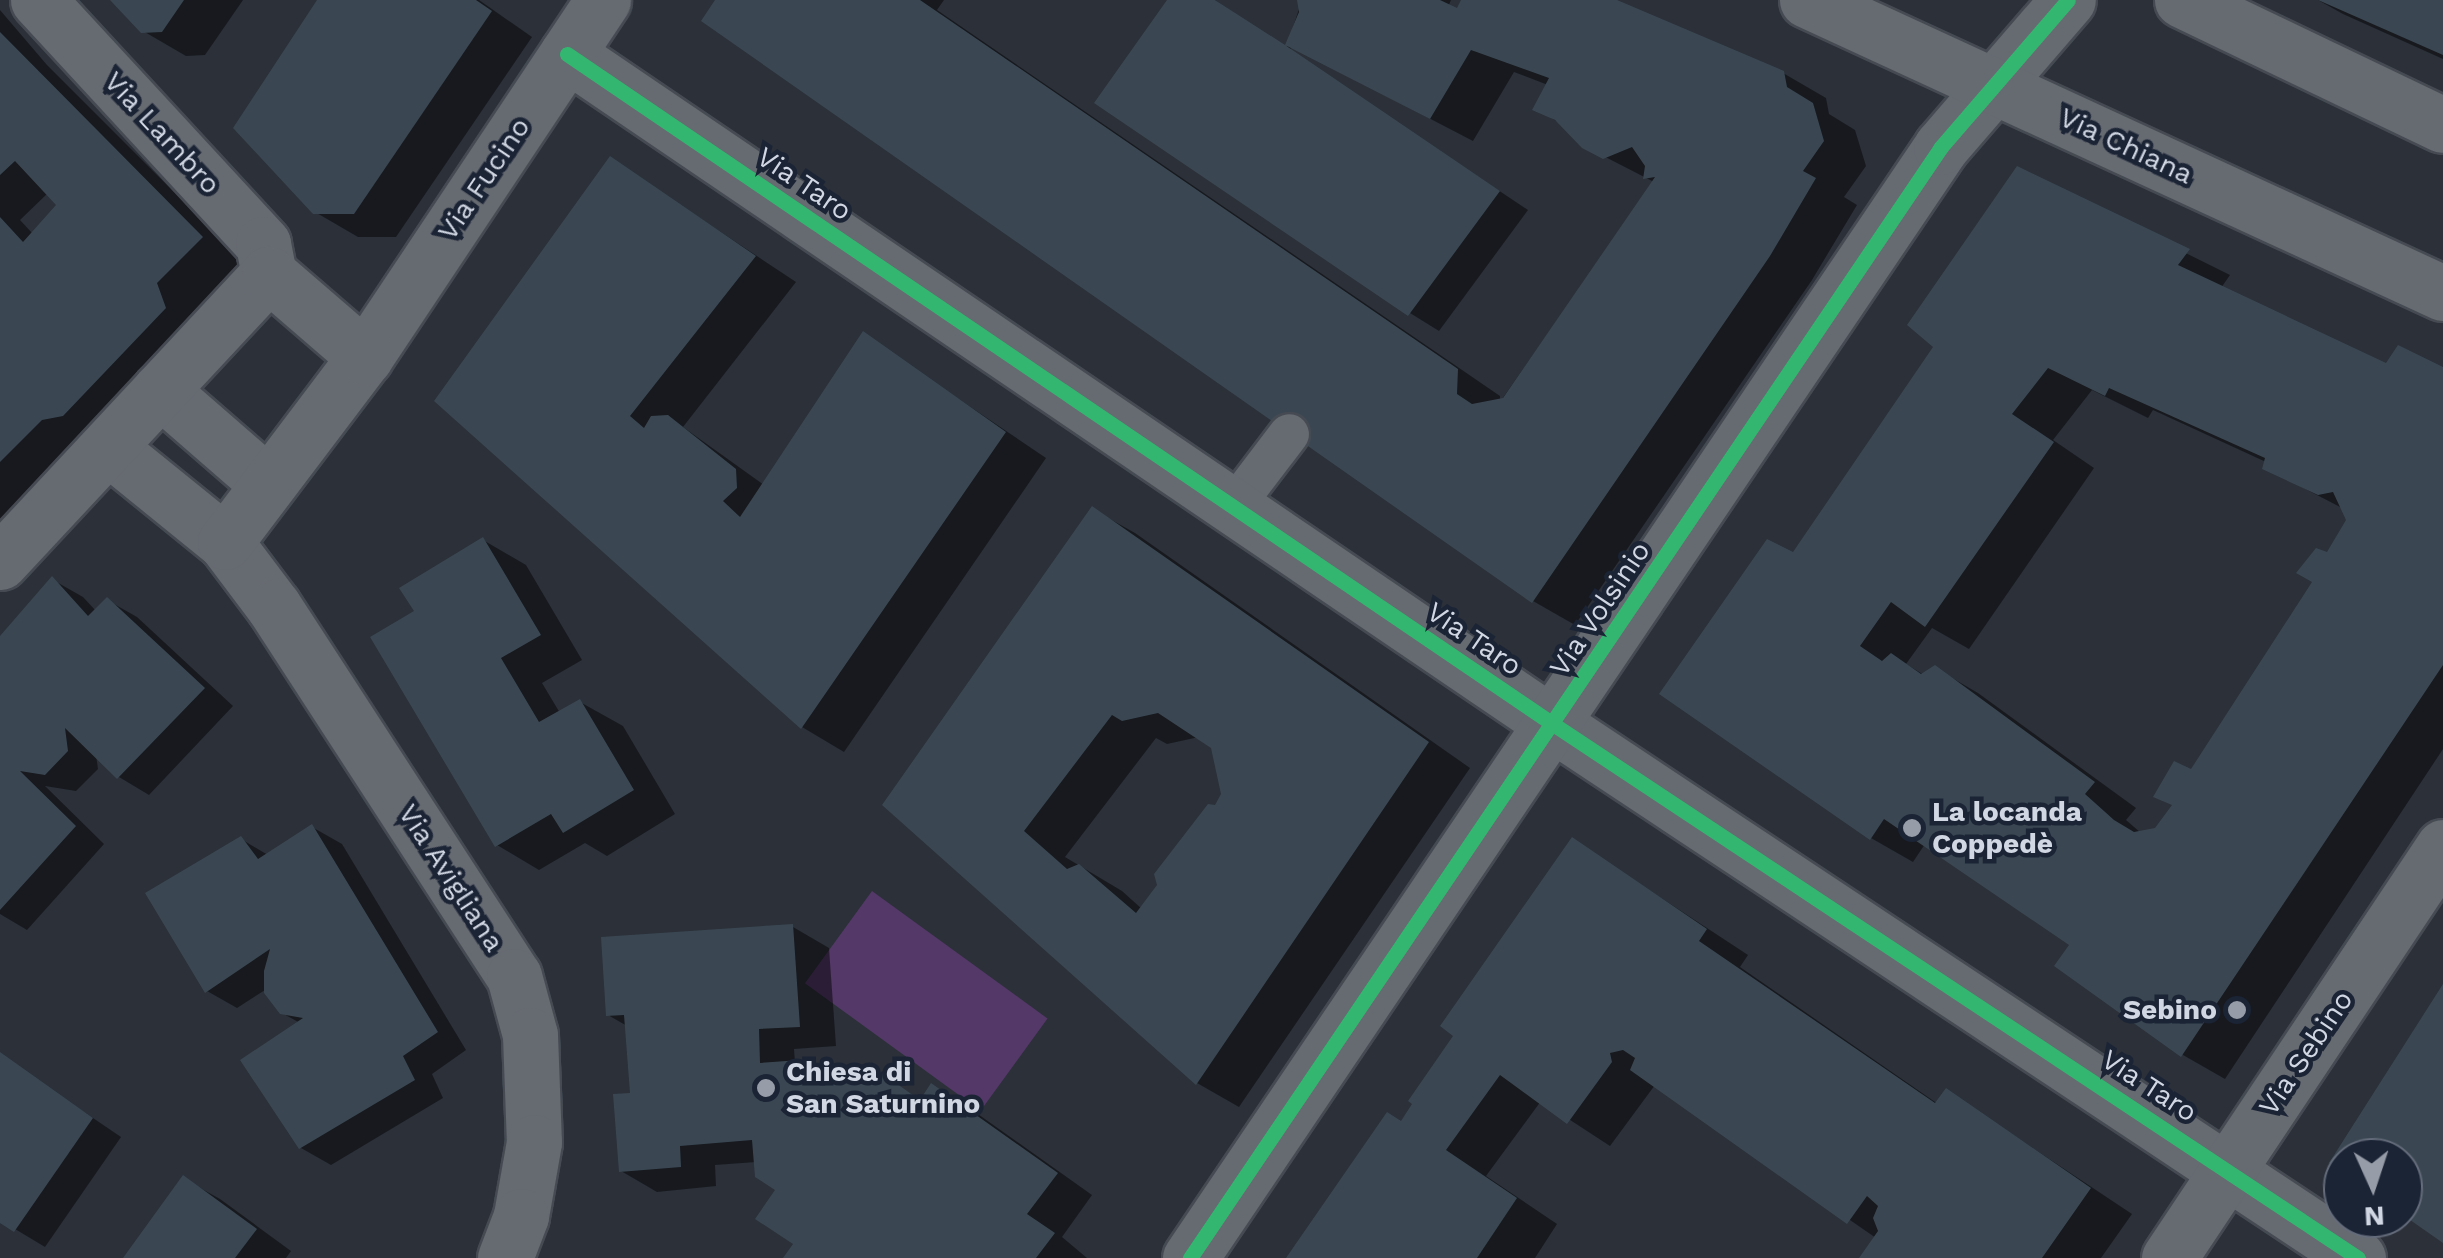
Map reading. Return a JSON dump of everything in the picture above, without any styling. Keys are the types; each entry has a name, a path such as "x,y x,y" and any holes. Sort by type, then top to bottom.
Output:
{"street":[{"name":"Via Lambro","path":"38,0 263,244 269,274"},
{"name":"Via Fucino","path":"224,542 364,357 603,0"},
{"name":"Via Chiana","path":"1808,0 2443,293"},
{"name":"Via Volsinio","path":"1190,1258 1941,147 2068,0"},
{"path":"2182,0 2443,125"},
{"name":"Via Taro","path":"566,54 1553,724 2228,1168 2358,1258"},
{"path":"0,562 269,274 364,357"},
{"path":"160,390 267,483"},
{"name":"Via Avigliana","path":"110,448 224,542 274,607 514,976 530,1035 534,1142 521,1216 505,1258"},
{"name":"Via Sebino","path":"2169,1258 2443,847"}],"lane":[{"path":"1235,505 1289,434"}],"shaded area":[{"path":"872,891 1048,1019 981,1111 805,983"}],"building":[{"path":"110,0 184,0 162,32 141,33"},
{"path":"317,0 476,0 492,11 354,214 313,214 233,128"},
{"path":"715,0 920,0 1458,369 1457,394 1472,404 1503,398 1655,177 1643,179 1645,166 1632,147 1603,159 1582,148 1555,120 1532,110 1549,78 1471,50 1430,119 1285,45 1299,12 1297,0 1440,0 1457,8 1461,0 1617,0 1784,71 1787,87 1813,103 1824,141 1803,171 1816,178 1770,256 1532,603 701,21"},
{"path":"1167,0 1215,0 1500,191 1408,316 1094,103"},
{"path":"2318,0 2443,0 2443,55"},
{"path":"0,32 203,237 157,283 166,308 63,416 42,420 0,462 0,217 23,242 56,205 15,161 0,175"},
{"path":"610,156 756,256 630,416 644,428 651,416 668,415 736,469 737,488 723,501 740,517 863,331 1006,432 801,729 434,401"},
{"path":"2017,166 2190,249 2178,265 2386,363 2398,345 2443,367 2443,665 2181,1057 2054,966 2069,945 1884,819 1870,840 1659,694 1767,539 1793,552 1933,347 1907,325","holes":["2048,368 2105,396 2109,388 2265,458 2262,469 2318,495 2333,492 2346,520 2327,552 2316,548 2296,573 2312,582 2191,769 2174,761 2153,797 2172,805 2155,828 2134,832 2085,794 2095,782 1935,665 1921,674 1891,653 1882,661 1860,646 1891,602 1925,627 2054,442 2012,414"]},
{"path":"1092,506 1429,742 1196,1085 882,805","holes":["1158,713 1211,748 1221,794 1215,805 1208,804 1154,874 1157,885 1136,913 1079,864 1067,869 1024,831 1112,715 1122,721"]},
{"path":"483,537 541,635 501,658 539,722 580,699 634,790 563,833 551,814 495,847 370,637 414,611 399,588"},
{"path":"52,576 88,616 107,597 205,688 117,779 65,728 68,751 45,775 20,771 76,826 0,910 0,636"},
{"path":"312,824 438,1032 403,1056 415,1080 299,1149 240,1060 303,1018 280,1014 264,993 270,949 205,993 145,893 241,836 258,859"},
{"path":"1572,837 1707,929 1699,941 1935,1103 1946,1088 2091,1188 2042,1258 1859,1258 1878,1231 1873,1218 1878,1206 1867,1196 1847,1224 1630,1070 1635,1058 1623,1050 1610,1053 1612,1062 1567,1124 1500,1075 1446,1150 1517,1198 1477,1258 1286,1258 1387,1112 1401,1121 1412,1104 1408,1101 1453,1036 1440,1026"},
{"name":"Chiesa di San Saturnino","path":"793,924 800,1027 759,1029 760,1063 800,1060 806,1076 880,1072 920,1100 931,1083 1058,1173 1027,1214 1055,1233 1036,1258 783,1258 793,1244 755,1219 775,1190 755,1177 752,1140 680,1146 681,1167 619,1172 613,1094 630,1093 624,1015 606,1016 601,937"},
{"path":"2443,984 2443,1243 2423,1229 2423,1138 2345,1138"},
{"path":"0,1052 93,1118 14,1232 0,1223"},
{"path":"183,1175 257,1229 235,1258 123,1258"}],"cycle path":[{"path":"1190,1258 1941,147 2068,0"},
{"path":"567,54 1553,724 2358,1258"}],"place":[{"name":"La locanda Coppedè","path":"1912,828"},
{"name":"Sebino","path":"2237,1010"},
{"name":"Chiesa di San Saturnino","path":"766,1088"}]}
